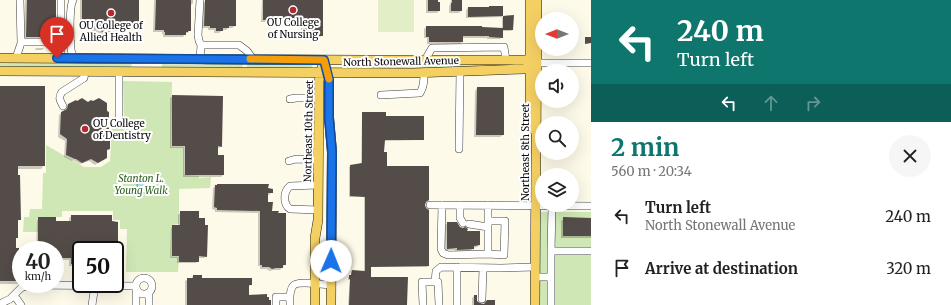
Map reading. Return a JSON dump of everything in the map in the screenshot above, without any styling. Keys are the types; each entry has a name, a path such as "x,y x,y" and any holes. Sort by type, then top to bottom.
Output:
{"main road":[{"name":"Northeast 8th Street","path":"530,0 533,206 530,305"},
{"name":"Northeast 8th Street","path":"532,63 537,0"},
{"name":"North Stonewall Avenue","path":"0,58 524,60 532,63"},
{"name":"Northeast 10th Street","path":"315,305 315,238 318,220 319,81 324,73 324,60"},
{"name":"North Stonewall Avenue","path":"0,71 424,73 524,69 532,63"},
{"name":"Northeast 10th Street","path":"324,73 329,80 329,118 332,152 331,305"},
{"name":"Northeast 8th Street","path":"532,268 535,277 535,305"}],"street":[{"path":"16,58 21,43 20,0"},
{"path":"58,58 61,53 61,0"},
{"path":"61,28 64,0"},
{"path":"73,0 71,7 71,48 74,58"},
{"path":"200,0 198,36 201,45 200,59"},
{"path":"21,43 71,42"},
{"path":"201,45 239,45 247,51 253,59"},
{"name":"North Stonewall Avenue","path":"532,63 591,63"},
{"path":"459,149 460,71"},
{"path":"63,106 60,100 60,94 84,78 85,72"},
{"path":"119,72 119,120"},
{"path":"381,95 420,93 423,89 424,73"},
{"path":"290,99 319,98"},
{"path":"289,161 296,159 318,160"},
{"path":"318,185 290,186 286,190 284,196 285,203 290,209 318,210"},
{"path":"430,205 533,206"},
{"path":"442,205 443,253 448,255 504,255 505,221 488,224 466,224 460,218 460,205"},
{"path":"488,205 488,254"},
{"path":"579,206 591,206"},
{"path":"551,305 552,212"},
{"path":"551,250 591,251"},
{"path":"435,282 436,271 440,267 532,268"},
{"path":"457,267 457,305"},
{"path":"482,268 482,299"},
{"path":"535,277 551,277"},
{"path":"136,287 142,294 148,293 152,286 148,279 140,278 137,281 136,287 136,305"},
{"path":"423,305 422,282 438,282 439,305"},
{"path":"290,305 292,288 296,283 331,285"},
{"path":"0,304 10,299 21,288 29,285 72,285"},
{"path":"124,286 136,287"},
{"path":"92,305 94,293"},
{"path":"148,293 149,305"},
{"path":"14,295 22,305"},
{"path":"276,305 276,297 290,297"}],"green space":[{"path":"378,0 414,0 414,32 378,32"},
{"path":"24,61 131,62 132,64 130,68 0,68 0,63"},
{"path":"221,61 242,62 243,69 162,68 162,64 202,65"},
{"path":"247,61 313,65 311,68 247,69"},
{"path":"406,62 478,63 478,66 475,68 372,69 371,67 372,65 389,65"},
{"name":"Stanton L. Young Walk","path":"123,81 172,82 171,147 184,147 184,175 199,176 199,178 211,177 210,188 179,189 179,224 172,225 171,257 179,257 178,272 126,272 127,229 120,229 120,220 113,220 113,211 62,211 62,217 38,217 38,232 23,232 24,217 29,217 30,209 42,209 43,173 46,173 46,145 84,167 101,167 110,161 112,126 124,126"},
{"path":"541,212 591,212 591,305 539,305 539,218"}],"water":[{"path":"142,177 148,177 153,182 151,191 148,193 142,193 137,188 137,182"}],"building":[{"path":"27,0 56,0 56,37 26,37"},
{"name":"OU College of Allied Health","path":"82,0 139,0 139,28 128,28 117,34 116,32 103,32 94,28 82,28"},
{"path":"156,0 191,0 191,31 186,32 186,35 165,35 164,30 155,30"},
{"path":"205,0 236,0 236,26 223,28 223,31 216,31 216,28 204,26"},
{"name":"OU College of Nursing","path":"263,0 323,0 323,36 303,36 303,20 263,20"},
{"path":"428,0 438,0 438,2 440,2 440,11 428,11"},
{"path":"452,0 462,0 462,11 451,11"},
{"path":"503,6 503,16 468,17 468,7"},
{"path":"514,15 513,30 503,30 503,16"},
{"path":"426,26 482,26 503,28 503,38 489,36 463,36 463,42 429,42 429,37 426,37"},
{"path":"585,37 591,37 591,43 585,44"},
{"path":"0,86 45,86 45,166 18,166 18,175 20,175 21,220 18,220 18,238 16,238 16,241 12,241 12,281 0,281"},
{"path":"477,87 504,87 504,135 476,135"},
{"path":"172,95 223,96 222,147 218,146 218,155 224,155 224,175 185,175 185,146 172,146"},
{"name":"OU College of Dentistry","path":"82,98 88,102 99,98 107,103 109,120 103,124 109,128 109,133 103,137 110,141 110,149 107,150 107,158 98,163 91,159 82,163 66,155 67,139 60,134 61,112 67,109 68,104"},
{"path":"362,112 386,112 386,116 424,116 424,140 385,140 384,152 387,152 387,166 429,166 429,200 425,205 429,210 429,266 371,267 371,277 408,277 407,305 349,305 349,275 351,275 352,270 365,271 365,197 350,196 350,165 362,163"},
{"path":"269,184 268,188 273,189 273,193 268,193 268,202 273,202 272,211 286,213 286,265 283,265 283,268 272,269 269,267 262,267 262,265 260,265 260,211 217,210 217,208 214,207 215,185"},
{"path":"180,211 199,211 199,218 205,218 205,225 208,225 207,257 199,256 199,262 179,262 179,256 172,256 172,225 180,225"},
{"path":"71,215 112,215 112,221 118,222 118,241 72,241 71,264 71,258 64,258 64,241 38,241 38,217 56,217 56,221 71,221"},
{"path":"563,217 591,218 591,236 563,236"},
{"path":"447,222 457,222 460,227 465,227 468,229 467,231 480,231 480,245 474,246 474,249 447,249"},
{"path":"193,275 202,275 202,278 252,278 252,285 249,285 249,295 267,294 269,300 271,300 271,305 187,305 187,278 193,278"},
{"path":"474,295 477,295 477,301 480,303 484,304 487,300 495,300 495,305 474,305"}],"slow traffic":[{"path":"250,59 324,60 329,79"}],"place":[{"name":"OU College of Nursing","path":"293,10"},
{"name":"OU College of Allied Health","path":"111,13"},
{"name":"OU College of Dentistry","path":"85,129"}],"route":[{"path":"57,58 324,60 329,80 329,118 332,152 331,261"}]}
